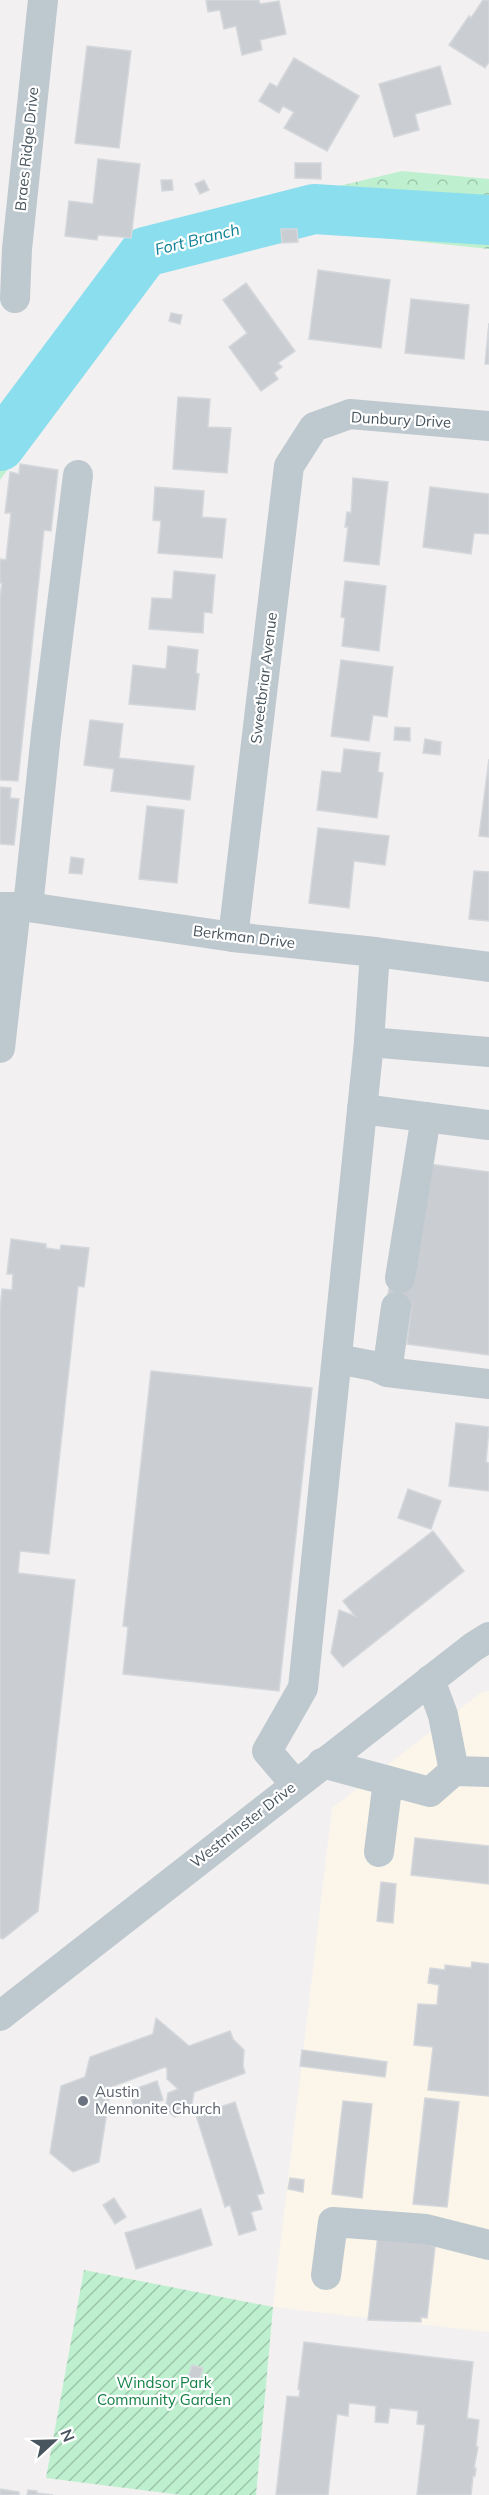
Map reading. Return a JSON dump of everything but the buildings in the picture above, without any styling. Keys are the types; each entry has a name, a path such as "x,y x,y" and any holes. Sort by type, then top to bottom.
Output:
{"street":[{"name":"Braes Ridge Drive","path":"15,298 17,249 43,0"},
{"name":"Dunbury Drive","path":"314,427 350,414 489,426"},
{"name":"Sweetbriar Avenue","path":"233,937 289,465 314,427"},
{"path":"0,1048 15,907 46,734 78,476"},
{"name":"Berkman Drive","path":"15,907 233,937 375,951 489,967"},
{"path":"295,1784 267,1751 303,1688 369,1042 375,951"},
{"path":"369,1042 489,1052"},
{"path":"362,1109 489,1125"},
{"path":"400,1278 426,1117"},
{"path":"387,1372 396,1308"},
{"path":"337,1359 374,1366 387,1372 489,1384"},
{"name":"Westminster Drive","path":"0,2016 322,1763 485,1641"},
{"path":"430,1680 443,1715 454,1771"},
{"path":"322,1763 430,1792 454,1771 489,1772"},
{"path":"379,1852 388,1781"},
{"path":"327,2275 333,2222 426,2229 489,2245"}],"shaded area":[{"path":"489,1691 489,2332 273,2307 332,1808 482,1692"}],"green space":[{"path":"402,171 489,179 489,249 317,231 149,275 0,480 0,409 108,276 150,231"},
{"name":"Windsor Park Community Garden","path":"84,2270 273,2307 256,2495 182,2495 46,2478"}],"waterway":[{"name":"Fort Branch","path":"0,446 145,252 314,209 489,220"}],"place":[{"name":"Austin Mennonite Church","path":"83,2101"}]}
